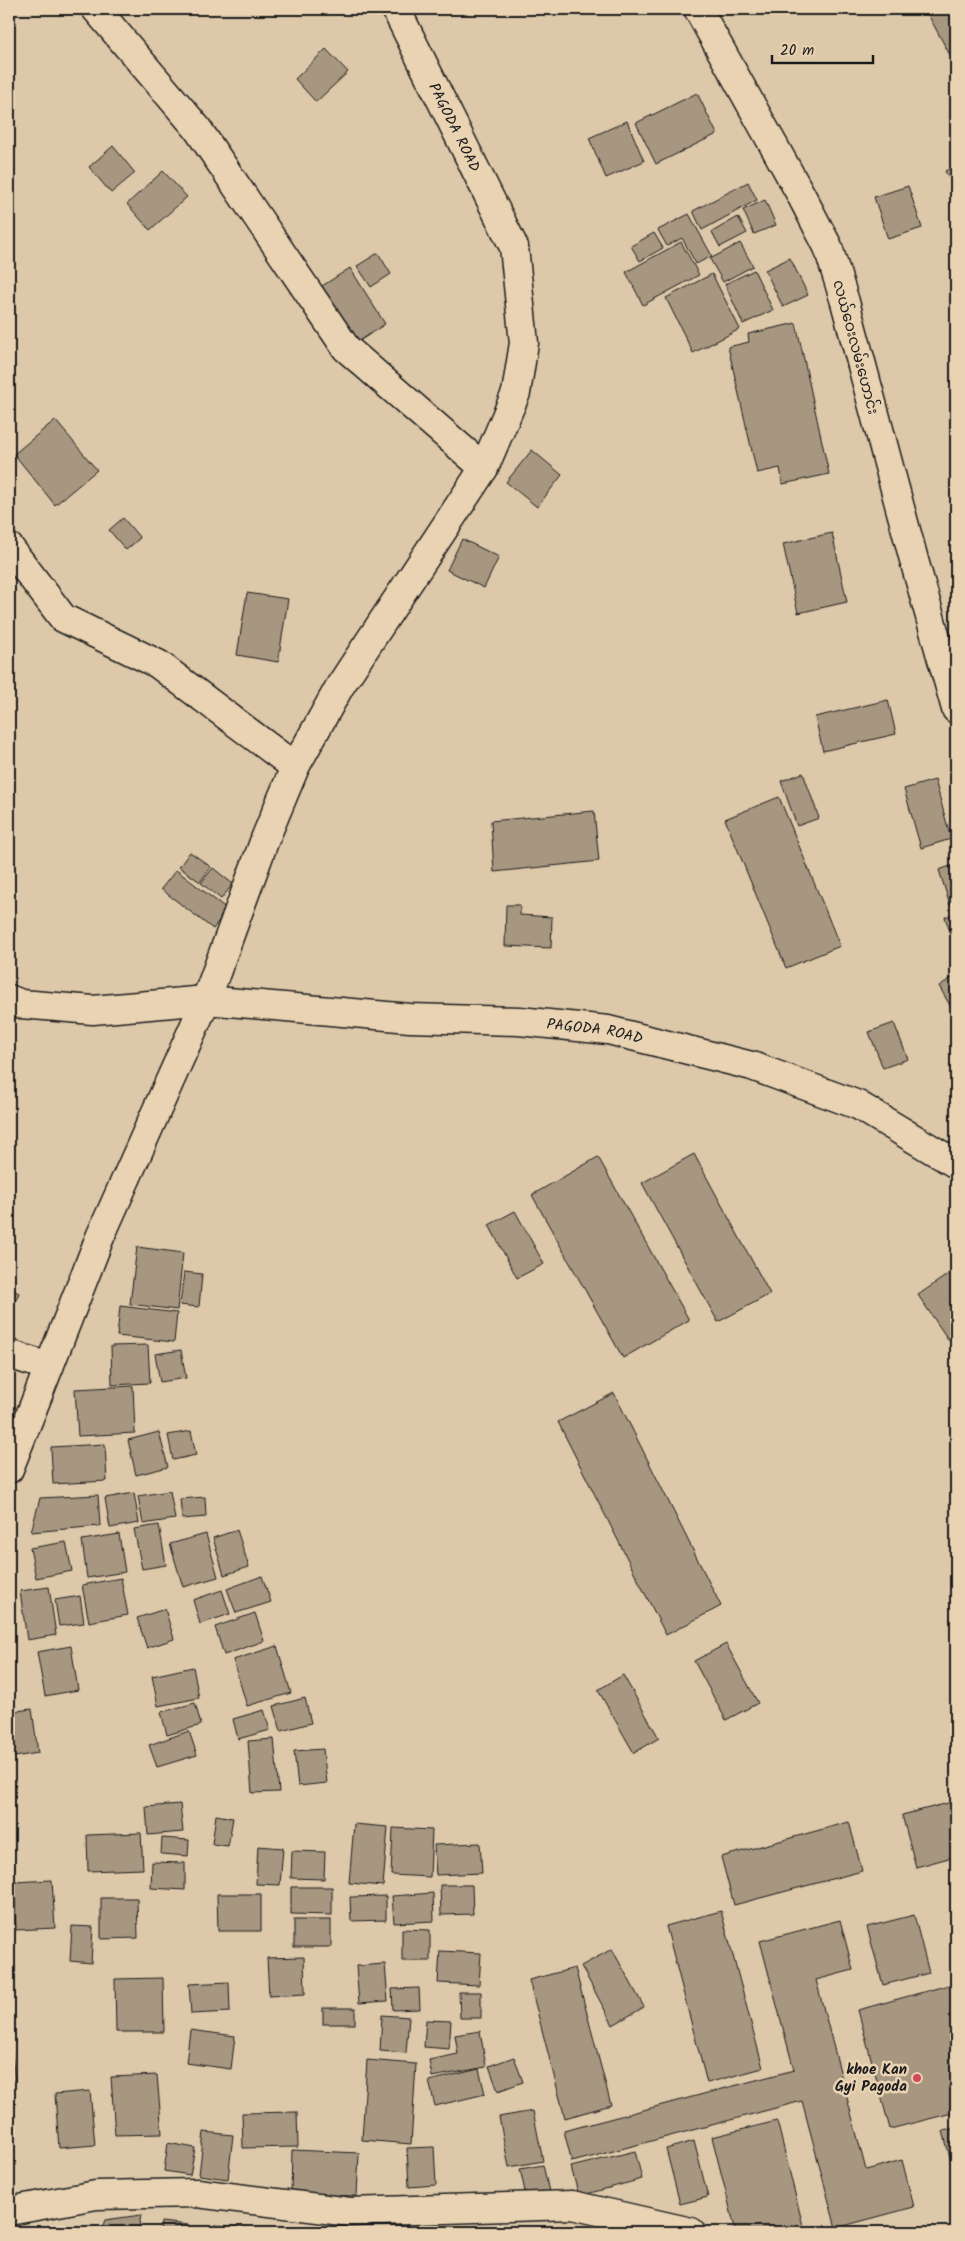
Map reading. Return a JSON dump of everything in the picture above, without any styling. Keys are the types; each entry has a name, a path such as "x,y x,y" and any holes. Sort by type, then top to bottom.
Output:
{"street":[{"path":"9,1469 100,1237 206,1000 265,838 295,766 340,686 484,468 346,348 197,128 96,9"},
{"name":"PAGODA ROAD","path":"396,9 514,247 524,343 516,393 484,468"},
{"name":"လယ်ဝေးလမ်းဟောင်း","path":"698,9 800,193 828,248 845,302 956,709"},
{"path":"9,547 63,618 158,664 295,766"},
{"name":"PAGODA ROAD","path":"9,999 22,1004 93,1010 206,1000 410,1018 518,1021 608,1030 752,1066 858,1106 956,1164"},
{"path":"9,1354 49,1367"},
{"path":"9,2211 96,2195 197,2193 347,2222 572,2205 691,2232"}],"building":[{"path":"925,9 956,9 956,51 950,55"},
{"path":"326,49 348,72 316,102 295,79"},
{"path":"697,93 717,134 656,164 636,123"},
{"path":"627,121 644,161 606,178 589,138"},
{"path":"113,146 135,173 111,193 89,167"},
{"path":"956,165 956,191 945,171"},
{"path":"163,171 187,197 150,230 127,204"},
{"path":"748,182 757,200 702,230 693,211"},
{"path":"908,186 922,228 888,239 874,197"},
{"path":"765,200 776,225 754,234 743,210"},
{"path":"689,214 712,256 696,264 682,238 667,246 658,230"},
{"path":"738,217 747,233 720,247 712,232"},
{"path":"654,233 663,248 640,261 631,246"},
{"path":"681,242 699,275 643,305 626,272"},
{"path":"740,243 753,266 723,282 710,259"},
{"path":"378,253 391,274 371,287 357,266"},
{"path":"790,258 808,295 783,307 765,270"},
{"path":"350,268 385,324 355,344 319,288"},
{"path":"754,270 773,310 743,324 725,284"},
{"path":"712,274 740,329 693,353 666,298"},
{"path":"796,323 829,474 783,484 780,468 757,473 728,347 749,342 748,334"},
{"path":"55,420 97,470 55,505 14,454"},
{"path":"532,450 562,475 537,507 506,482"},
{"path":"123,518 140,538 126,550 109,530"},
{"path":"832,533 847,602 798,613 783,544"},
{"path":"462,539 499,557 484,588 447,570"},
{"path":"247,593 288,599 278,662 237,655"},
{"path":"888,700 896,734 823,751 815,717"},
{"path":"803,773 819,818 797,826 781,781"},
{"path":"935,780 951,839 921,848 904,789"},
{"path":"779,797 840,946 786,968 725,819"},
{"path":"594,811 599,861 494,872 491,821"},
{"path":"190,852 211,867 200,882 179,867"},
{"path":"956,864 956,903 950,905 939,870"},
{"path":"213,868 233,884 221,899 201,883"},
{"path":"176,870 227,909 213,929 161,889"},
{"path":"506,905 520,905 520,915 552,917 551,948 505,946"},
{"path":"956,913 956,933 951,935 945,917"},
{"path":"956,975 956,1016 939,986"},
{"path":"894,1023 908,1059 883,1068 869,1032"},
{"path":"694,1154 770,1294 718,1322 642,1183"},
{"path":"598,1157 689,1320 623,1358 532,1195"},
{"path":"515,1211 544,1264 517,1278 489,1225"},
{"path":"137,1247 183,1253 177,1310 130,1304"},
{"path":"956,1269 956,1351 918,1295"},
{"path":"184,1272 202,1274 199,1307 180,1305"},
{"path":"9,1288 19,1293 9,1316"},
{"path":"120,1306 177,1313 174,1342 117,1336"},
{"path":"148,1345 150,1383 112,1385 111,1346"},
{"path":"181,1350 186,1378 160,1382 155,1354"},
{"path":"133,1386 135,1433 78,1436 75,1389"},
{"path":"614,1393 721,1606 666,1635 558,1422"},
{"path":"191,1431 196,1455 173,1460 168,1435"},
{"path":"159,1432 168,1467 136,1475 128,1440"},
{"path":"105,1444 107,1481 53,1484 51,1447"},
{"path":"170,1491 175,1519 143,1524 138,1496"},
{"path":"134,1493 139,1523 110,1528 105,1498"},
{"path":"98,1495 100,1526 31,1532 40,1498"},
{"path":"205,1497 206,1517 182,1519 180,1499"},
{"path":"159,1525 166,1565 142,1569 134,1529"},
{"path":"237,1530 249,1567 224,1575 213,1538"},
{"path":"119,1534 125,1572 87,1578 82,1540"},
{"path":"206,1534 218,1577 183,1587 170,1544"},
{"path":"66,1542 72,1571 36,1578 30,1548"},
{"path":"262,1576 271,1602 236,1613 227,1589"},
{"path":"121,1578 128,1615 89,1622 82,1585"},
{"path":"49,1587 56,1635 27,1640 20,1591"},
{"path":"222,1590 230,1614 200,1624 193,1600"},
{"path":"80,1596 84,1623 59,1626 55,1600"},
{"path":"165,1609 174,1639 147,1648 137,1618"},
{"path":"255,1613 264,1641 224,1655 215,1627"},
{"path":"726,1644 758,1703 726,1720 694,1661"},
{"path":"71,1646 78,1690 45,1696 37,1652"},
{"path":"277,1646 291,1693 247,1706 233,1660"},
{"path":"193,1667 199,1698 158,1706 152,1676"},
{"path":"623,1675 659,1738 634,1753 598,1690"},
{"path":"305,1698 311,1723 281,1731 274,1706"},
{"path":"195,1703 201,1725 167,1735 161,1712"},
{"path":"32,1709 38,1753 9,1758 9,1712"},
{"path":"264,1710 270,1730 238,1739 233,1719"},
{"path":"189,1731 197,1755 157,1767 149,1745"},
{"path":"274,1739 279,1792 252,1793 248,1741"},
{"path":"323,1749 327,1783 298,1786 294,1751"},
{"path":"956,1801 956,1856 916,1867 902,1815"},
{"path":"180,1804 183,1832 148,1835 146,1807"},
{"path":"216,1815 233,1818 228,1846 212,1844"},
{"path":"849,1822 862,1871 734,1905 721,1857"},
{"path":"354,1824 388,1827 383,1886 349,1883"},
{"path":"393,1828 432,1830 430,1877 391,1875"},
{"path":"141,1833 143,1869 88,1871 87,1835"},
{"path":"162,1838 189,1840 188,1856 161,1854"},
{"path":"480,1843 482,1873 436,1875 434,1845"},
{"path":"258,1846 283,1848 280,1885 256,1884"},
{"path":"292,1851 325,1852 324,1879 291,1878"},
{"path":"152,1862 185,1863 185,1890 151,1888"},
{"path":"52,1880 55,1928 16,1930 14,1882"},
{"path":"440,1885 472,1885 473,1914 441,1915"},
{"path":"291,1887 332,1887 332,1915 291,1914"},
{"path":"433,1893 434,1921 394,1923 392,1896"},
{"path":"217,1894 261,1894 261,1931 218,1931"},
{"path":"386,1896 386,1920 351,1921 350,1897"},
{"path":"101,1898 137,1898 138,1938 101,1939"},
{"path":"721,1911 763,2068 707,2083 666,1926"},
{"path":"914,1915 929,1973 883,1985 867,1927"},
{"path":"294,1920 331,1920 331,1947 294,1947"},
{"path":"840,1920 853,1970 816,1980 866,2170 902,2160 914,2207 836,2228 802,2101 572,2162 564,2131 794,2070 760,1941"},
{"path":"72,1926 93,1927 91,1963 70,1961"},
{"path":"402,1929 430,1930 430,1961 402,1961"},
{"path":"612,1949 644,2007 613,2025 581,1966"},
{"path":"440,1951 481,1953 479,1985 438,1983"},
{"path":"304,1957 305,1994 269,1996 267,1958"},
{"path":"385,1964 388,2001 359,2003 356,1966"},
{"path":"575,1968 611,2105 565,2118 529,1980"},
{"path":"163,1978 164,2032 116,2032 115,1979"},
{"path":"229,1982 230,2012 191,2014 189,1984"},
{"path":"956,1983 956,2112 890,2129 858,2010"},
{"path":"419,1988 420,2009 393,2010 392,1989"},
{"path":"459,1992 481,1992 481,2018 460,2018"},
{"path":"323,2008 355,2008 355,2024 323,2024"},
{"path":"382,2015 409,2017 406,2053 380,2051"},
{"path":"426,2020 451,2021 449,2049 424,2047"},
{"path":"9,2029 15,2080 9,2080"},
{"path":"190,2030 235,2036 231,2069 186,2063"},
{"path":"480,2031 486,2067 432,2077 429,2060 458,2054 455,2035"},
{"path":"514,2057 523,2082 498,2091 489,2066"},
{"path":"367,2060 416,2064 411,2144 362,2140"},
{"path":"479,2069 485,2094 435,2106 429,2081"},
{"path":"157,2075 162,2134 115,2135 111,2077"},
{"path":"90,2091 95,2145 59,2148 55,2094"},
{"path":"533,2111 543,2161 509,2167 499,2117"},
{"path":"297,2112 298,2147 243,2148 242,2113"},
{"path":"777,2121 804,2230 796,2232 736,2232 712,2137"},
{"path":"956,2128 956,2180 943,2131"},
{"path":"204,2132 233,2135 228,2179 199,2175"},
{"path":"694,2141 708,2197 680,2204 666,2149"},
{"path":"168,2143 195,2148 190,2175 164,2171"},
{"path":"434,2147 436,2185 409,2187 407,2148"},
{"path":"292,2150 359,2153 357,2196 291,2194"},
{"path":"635,2151 642,2179 579,2196 571,2167"},
{"path":"543,2165 549,2192 526,2196 520,2169"},
{"path":"141,2215 138,2232 101,2230 105,2220"},
{"path":"161,2222 189,2225 188,2232 160,2232"},
{"path":"215,2225 249,2228 249,2232 215,2232"},
{"path":"536,2227 578,2227 578,2232 536,2232"}],"place":[{"name":"khoe Kan Gyi Pagoda","path":"917,2078"}]}
